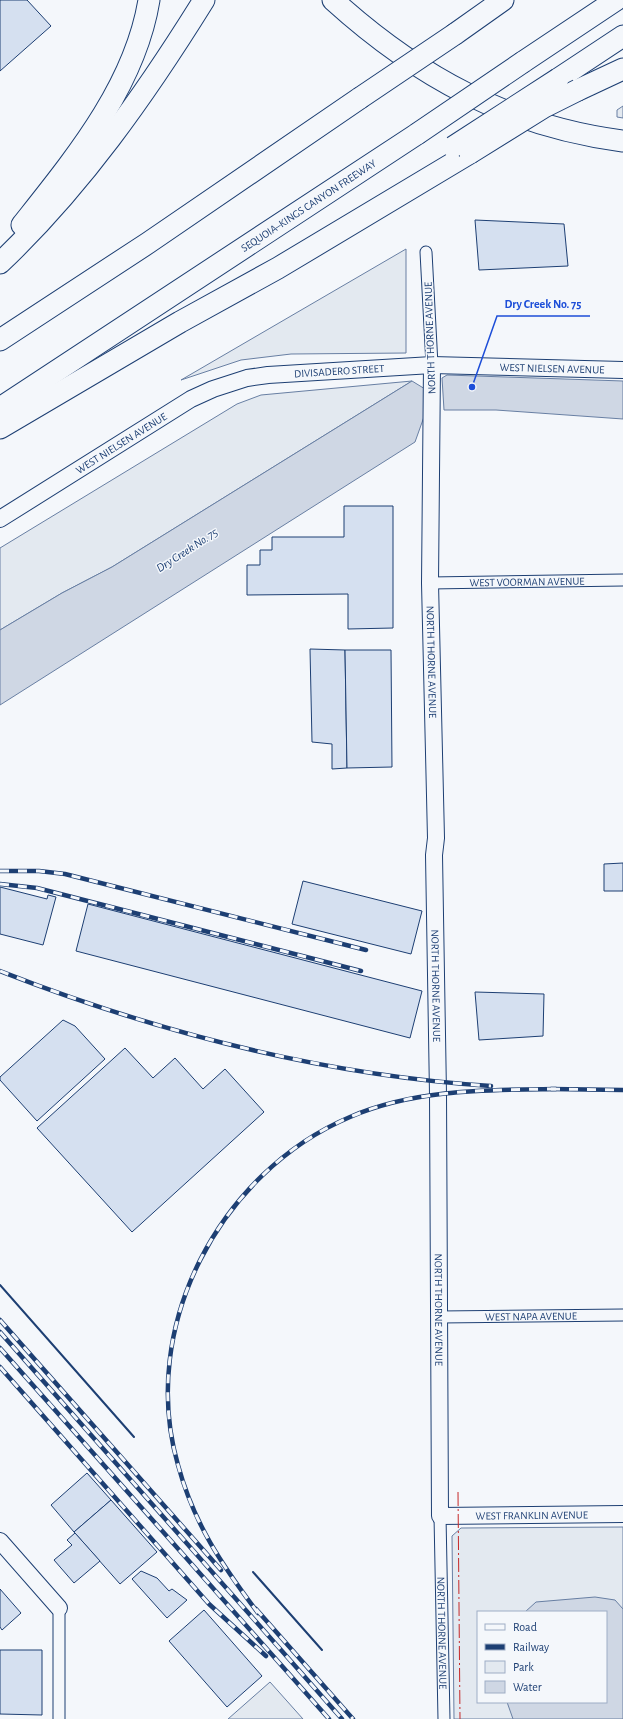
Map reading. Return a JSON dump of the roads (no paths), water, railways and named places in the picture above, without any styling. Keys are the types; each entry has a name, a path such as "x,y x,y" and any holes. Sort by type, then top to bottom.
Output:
{"highway":[{"path":"0,251 64,172 114,96 138,43 146,19 149,0"},
{"path":"0,263 53,210 110,141 152,82 204,0"},
{"path":"333,0 384,43 406,59 467,95 495,108 547,125 623,141"},
{"path":"0,340 161,235 503,0"},
{"name":"SEQUOIA–KINGS CANYON FREEWAY","path":"0,408 417,134 616,0"},
{"path":"462,150 558,79 623,36"},
{"path":"0,428 180,322 462,150 544,107 623,69"}],"street":[{"name":"NORTH THORNE AVENUE","path":"426,252 432,371 430,584 435,801 434,855 440,1317 440,1516 444,1719"},
{"name":"WEST NIELSEN AVENUE","path":"432,371 623,370"},
{"name":"DIVISADERO STREET","path":"247,378 432,371"},
{"name":"WEST NIELSEN AVENUE","path":"0,519 191,399 213,389 247,378"},
{"name":"WEST VOORMAN AVENUE","path":"430,584 623,580"},
{"name":"WEST NAPA AVENUE","path":"440,1317 623,1315"},
{"name":"WEST FRANKLIN AVENUE","path":"440,1516 623,1514"},
{"path":"0,1541 59,1608 59,1719"}],"water":[{"path":"447,375 623,381 623,419 496,410 444,410 442,378"},
{"path":"412,381 425,389 425,414 415,442 0,705 0,630 62,593 112,567"},
{"path":"595,1597 615,1600 623,1609 623,1719 513,1719 507,1703 607,1703 607,1611 526,1611 536,1602"}],"railway":[{"path":"0,871 39,871 65,874 366,950"},
{"path":"0,884 37,888 361,971"},
{"path":"0,971 119,1013 241,1047 303,1061 365,1072 491,1086"},
{"path":"551,1089 623,1090"},
{"path":"258,1613 221,1561 210,1543 192,1506 178,1465 169,1413 170,1360 181,1309 200,1260 228,1215 263,1175 304,1142 350,1117 400,1101 426,1096 478,1091 556,1089"},
{"path":"0,1320 221,1570"},
{"path":"0,1332 342,1719"},
{"path":"0,1348 329,1719"},
{"path":"0,1367 209,1604 266,1656"},
{"path":"256,1609 353,1719"}],"place":[{"name":"Dry Creek No. 75","path":"472,387"}]}
